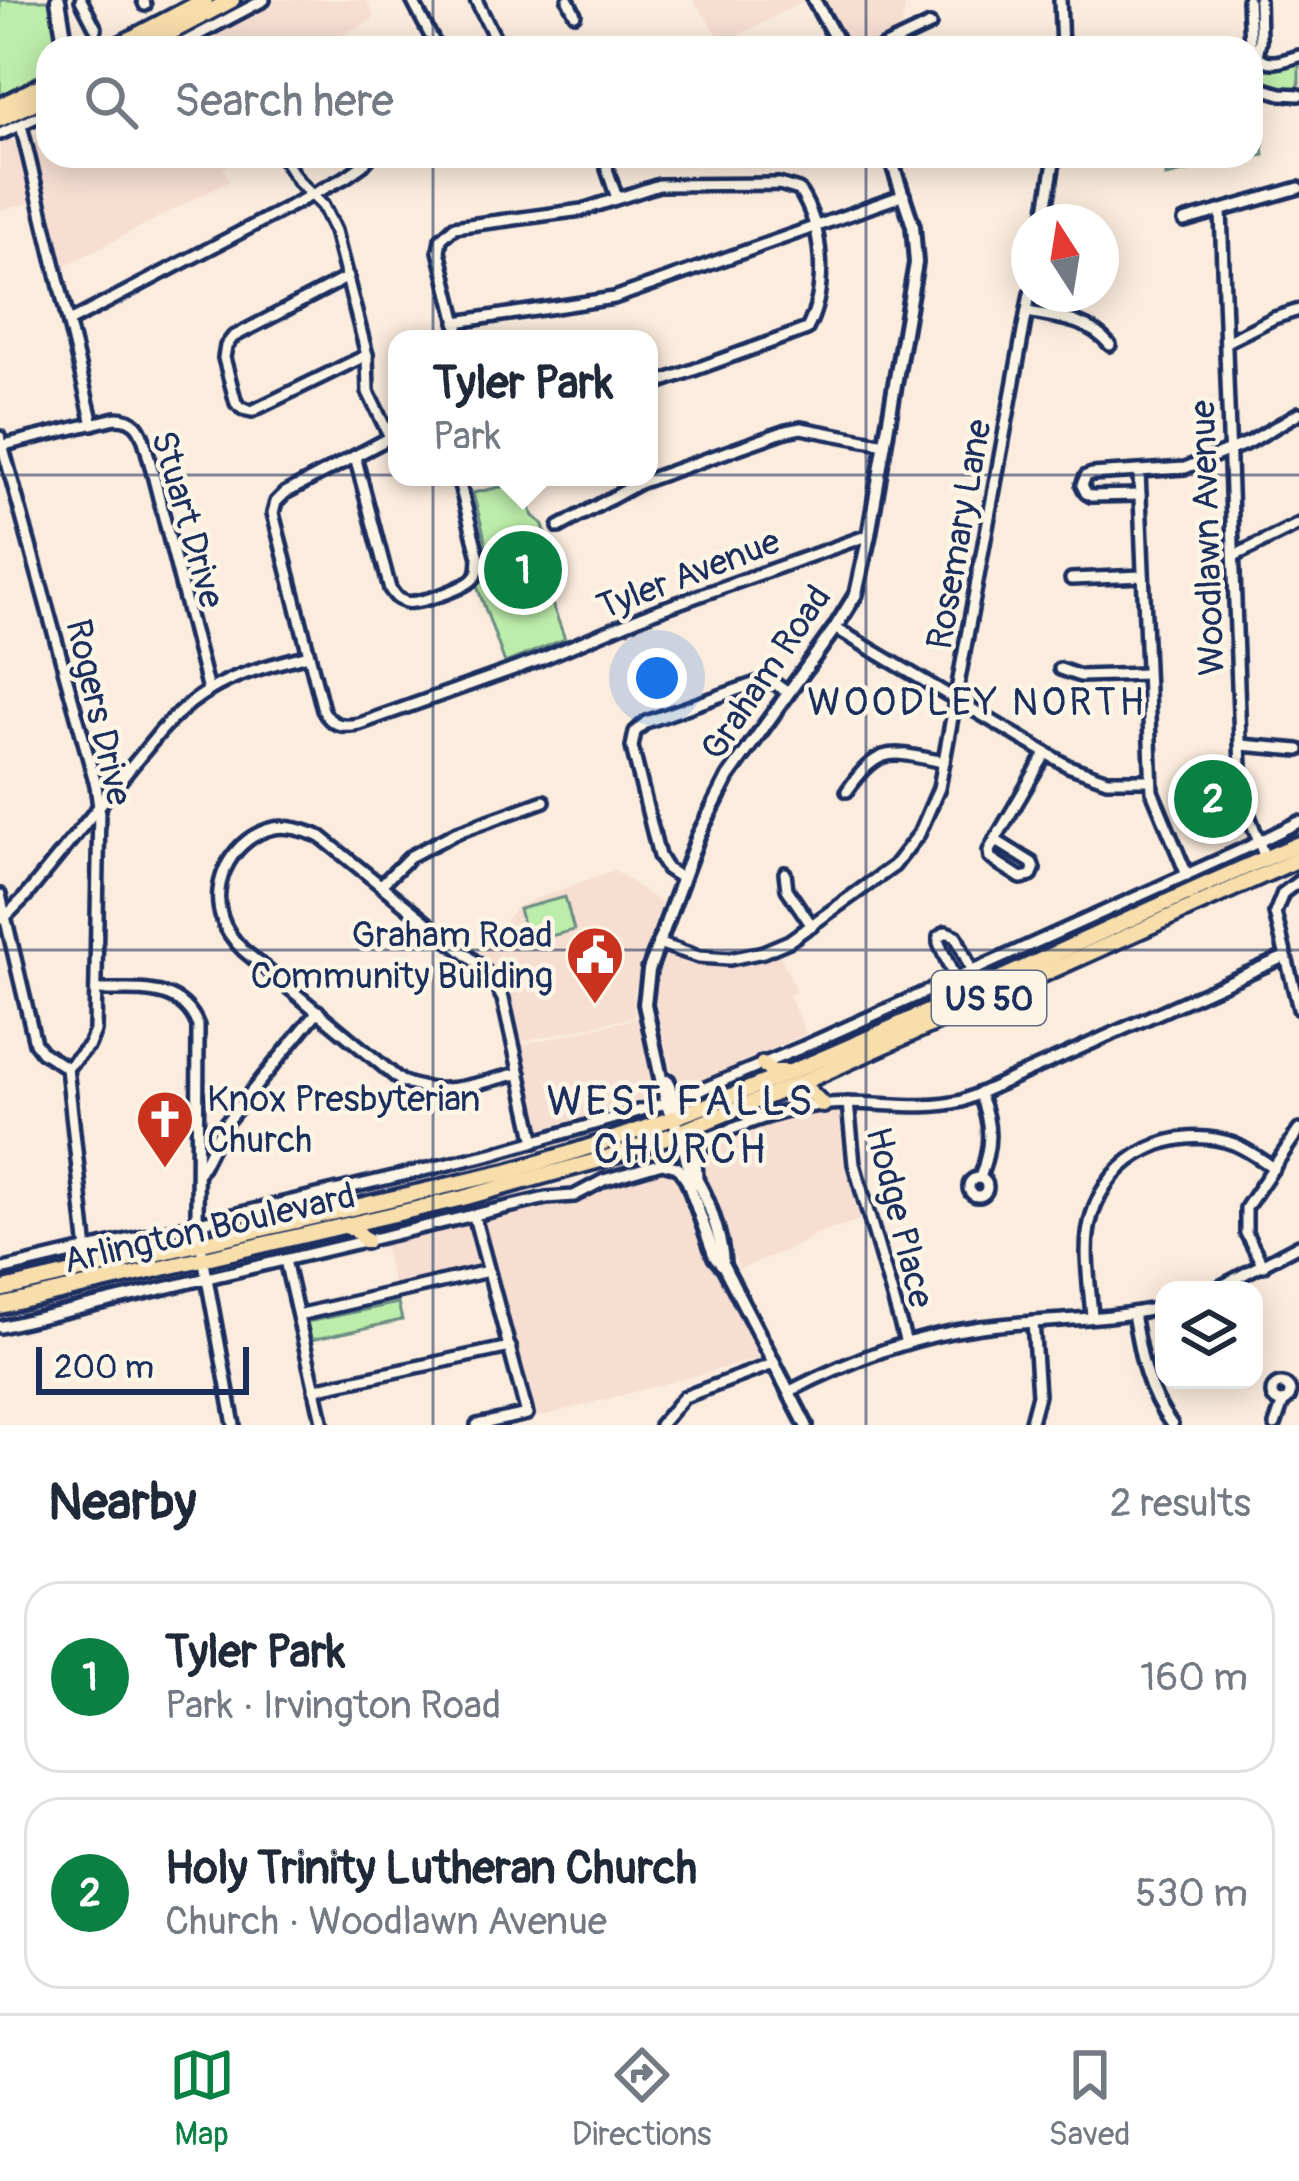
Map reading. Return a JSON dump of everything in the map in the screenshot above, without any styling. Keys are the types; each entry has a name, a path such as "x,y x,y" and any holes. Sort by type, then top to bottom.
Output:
{"main road":[{"path":"58,0 64,36"},
{"path":"164,36 232,0"},
{"path":"134,36 195,2"},
{"path":"0,106 36,88"},
{"path":"0,120 36,102"},
{"path":"0,120 21,125"},
{"name":"Arlington Boulevard","path":"0,1306 578,1152 678,1133 745,1091 1299,844"},
{"path":"1250,880 1264,867 1265,858"},
{"name":"Arlington Boulevard","path":"0,1290 345,1226 567,1170 782,1091 1299,859"},
{"path":"745,1091 758,1066 772,1072 791,1071"},
{"path":"782,1091 805,1089 823,1105"},
{"path":"366,1241 376,1218"},
{"path":"345,1226 366,1241"}],"street":[{"path":"81,0 96,29"},
{"path":"194,36 250,3 264,0"},
{"path":"412,0 431,36"},
{"path":"476,0 494,36"},
{"path":"568,0 575,14"},
{"path":"814,0 834,36"},
{"path":"1060,0 1062,36"},
{"path":"1248,0 1250,36"},
{"path":"1259,0 1260,36"},
{"path":"907,36 930,25"},
{"path":"1263,61 1299,56"},
{"path":"1263,89 1299,95"},
{"path":"0,134 36,118"},
{"name":"Stuart Drive","path":"21,125 93,424 121,418 134,422 142,433 208,690"},
{"path":"289,168 330,218 368,355 368,392 388,426"},
{"path":"69,322 360,168"},
{"path":"607,168 617,198"},
{"name":"Graham Road","path":"806,1425 715,1256 648,1026 644,996 682,878 728,777 856,594 916,262 913,226 894,168"},
{"path":"1047,204 1053,168"},
{"path":"458,330 439,244 458,226 582,210 642,189 673,184 789,185 802,194 821,265 807,329 658,383"},
{"path":"1184,221 1299,188"},
{"path":"456,322 614,298 904,195"},
{"name":"Woodlawn Avenue","path":"1221,211 1244,806 1265,858"},
{"path":"348,278 232,337 224,358 236,403 252,411 368,355"},
{"path":"1226,342 1299,310"},
{"path":"1027,312 1082,323 1110,345"},
{"name":"Rosemary Lane","path":"658,943 699,957 730,959 779,946 883,875 907,852 928,819 939,788 1027,312"},
{"path":"1140,495 1091,496 1082,485 1092,474 1185,468 1250,442 1299,413"},
{"path":"1,443 93,424"},
{"path":"658,476 792,429 885,444"},
{"path":"3,917 25,898 171,720 208,690 245,672 309,655 274,506 285,493 388,439"},
{"name":"Rogers Drive","path":"1,443 99,807 93,1038 67,1068"},
{"path":"355,456 390,589 409,603 462,586 478,572 460,486"},
{"path":"1139,472 1151,780 1155,801 1187,875"},
{"path":"559,527 634,486"},
{"path":"1234,556 1299,524"},
{"name":"Tyler Avenue","path":"309,655 326,716 344,726 359,724 869,535"},
{"path":"1072,579 1143,576"},
{"path":"836,628 1089,775 1125,782 1151,780"},
{"path":"1060,669 1080,676 1147,674"},
{"path":"682,878 667,869 659,856 631,730 759,682 773,682 788,693"},
{"path":"1240,745 1299,750"},
{"path":"995,840 1032,863 1031,876 1022,878 990,858 989,850 1046,753"},
{"path":"847,790 865,766 885,754 944,761"},
{"path":"381,885 411,856 455,833 544,802"},
{"path":"0,1270 536,1142 670,1102 971,972 1299,822"},
{"path":"520,1073 449,1090 425,1091 401,1082 229,935 218,896 234,853 248,838 275,827 301,829 320,837 491,977 503,999 536,1142"},
{"path":"785,873 787,889 812,926"},
{"path":"1299,881 1282,893 1275,913 1299,1009"},
{"path":"0,895 35,1043 67,1068 89,1270"},
{"path":"955,979 939,943 946,932 956,936 971,972"},
{"path":"678,1133 709,1138 784,1112 823,1105 935,1106 962,1101 1284,957"},
{"path":"96,990 162,992 178,999 192,1012 200,1036 197,1224 234,1425"},
{"path":"197,1176 223,1126 318,1011"},
{"path":"979,1094 991,1132 980,1178"},
{"name":"Hodge Place","path":"848,1103 854,1164 906,1342"},
{"path":"198,1117 223,1126"},
{"path":"1263,1266 1246,1233 1244,1216 1299,1130"},
{"path":"0,1327 546,1198 574,1196 604,1180 662,1163 692,1178 700,1148 709,1138"},
{"path":"1092,1317 1090,1220 1108,1182 1129,1160 1161,1143 1203,1138 1236,1144 1274,1168"},
{"path":"473,1216 527,1414 477,1425"},
{"path":"1232,1281 1299,1245"},
{"path":"285,1260 322,1425"},
{"path":"298,1315 488,1271"},
{"path":"790,1391 906,1342 976,1327 1155,1309"},
{"path":"1133,1313 1145,1376 1172,1425"},
{"path":"1030,1425 1038,1395 1033,1322"},
{"path":"314,1389 510,1347"},
{"path":"660,1425 684,1397 773,1364"},
{"path":"1275,1425 1283,1402"}],"shaded area":[{"path":"273,0 366,0 375,18 340,36 214,36 265,9 268,2 275,5"},
{"path":"693,0 802,2 737,36 719,36"},
{"path":"823,0 906,0 901,30 888,36 845,36"},
{"path":"9,138 18,144 33,202 0,210 0,141"},
{"path":"39,168 223,168 229,181 64,266"},
{"path":"614,870 662,904 634,991 634,1017 523,1041 505,981 479,952 518,906"},
{"path":"778,951 796,991 789,996 806,1034 689,1086 675,1083 656,1004 661,960 669,955 707,962 745,961"},
{"path":"639,1018 654,1096 534,1137 513,1047"},
{"path":"817,1111 839,1111 844,1163 860,1220 815,1234 739,1269 700,1157 706,1149 770,1123"},
{"path":"679,1159 703,1240 761,1358 523,1421 483,1268 394,1289 383,1241 542,1201"}],"green space":[{"path":"0,0 51,0 56,36 36,36 36,76 0,96"},
{"path":"1299,62 1299,89 1263,84 1263,69"},
{"path":"1166,168 1203,168 1166,176"},
{"path":"529,486 533,516 542,523 564,583 547,590 565,639 505,663 477,586 486,552 473,493"},
{"path":"565,897 574,930 528,942 519,909"},
{"path":"398,1303 402,1320 311,1340 307,1322"}],"place":[{"name":"Tyler Park","path":"523,570"},
{"name":"Holy Trinity Lutheran Church","path":"1213,799"},
{"name":"Graham Road Community Building","path":"595,1006"},
{"name":"Knox Presbyterian Church","path":"165,1170"}],"district":[{"name":"WOODLEY NORTH","path":"977,701"},
{"name":"WEST FALLS CHURCH","path":"681,1124"}]}
